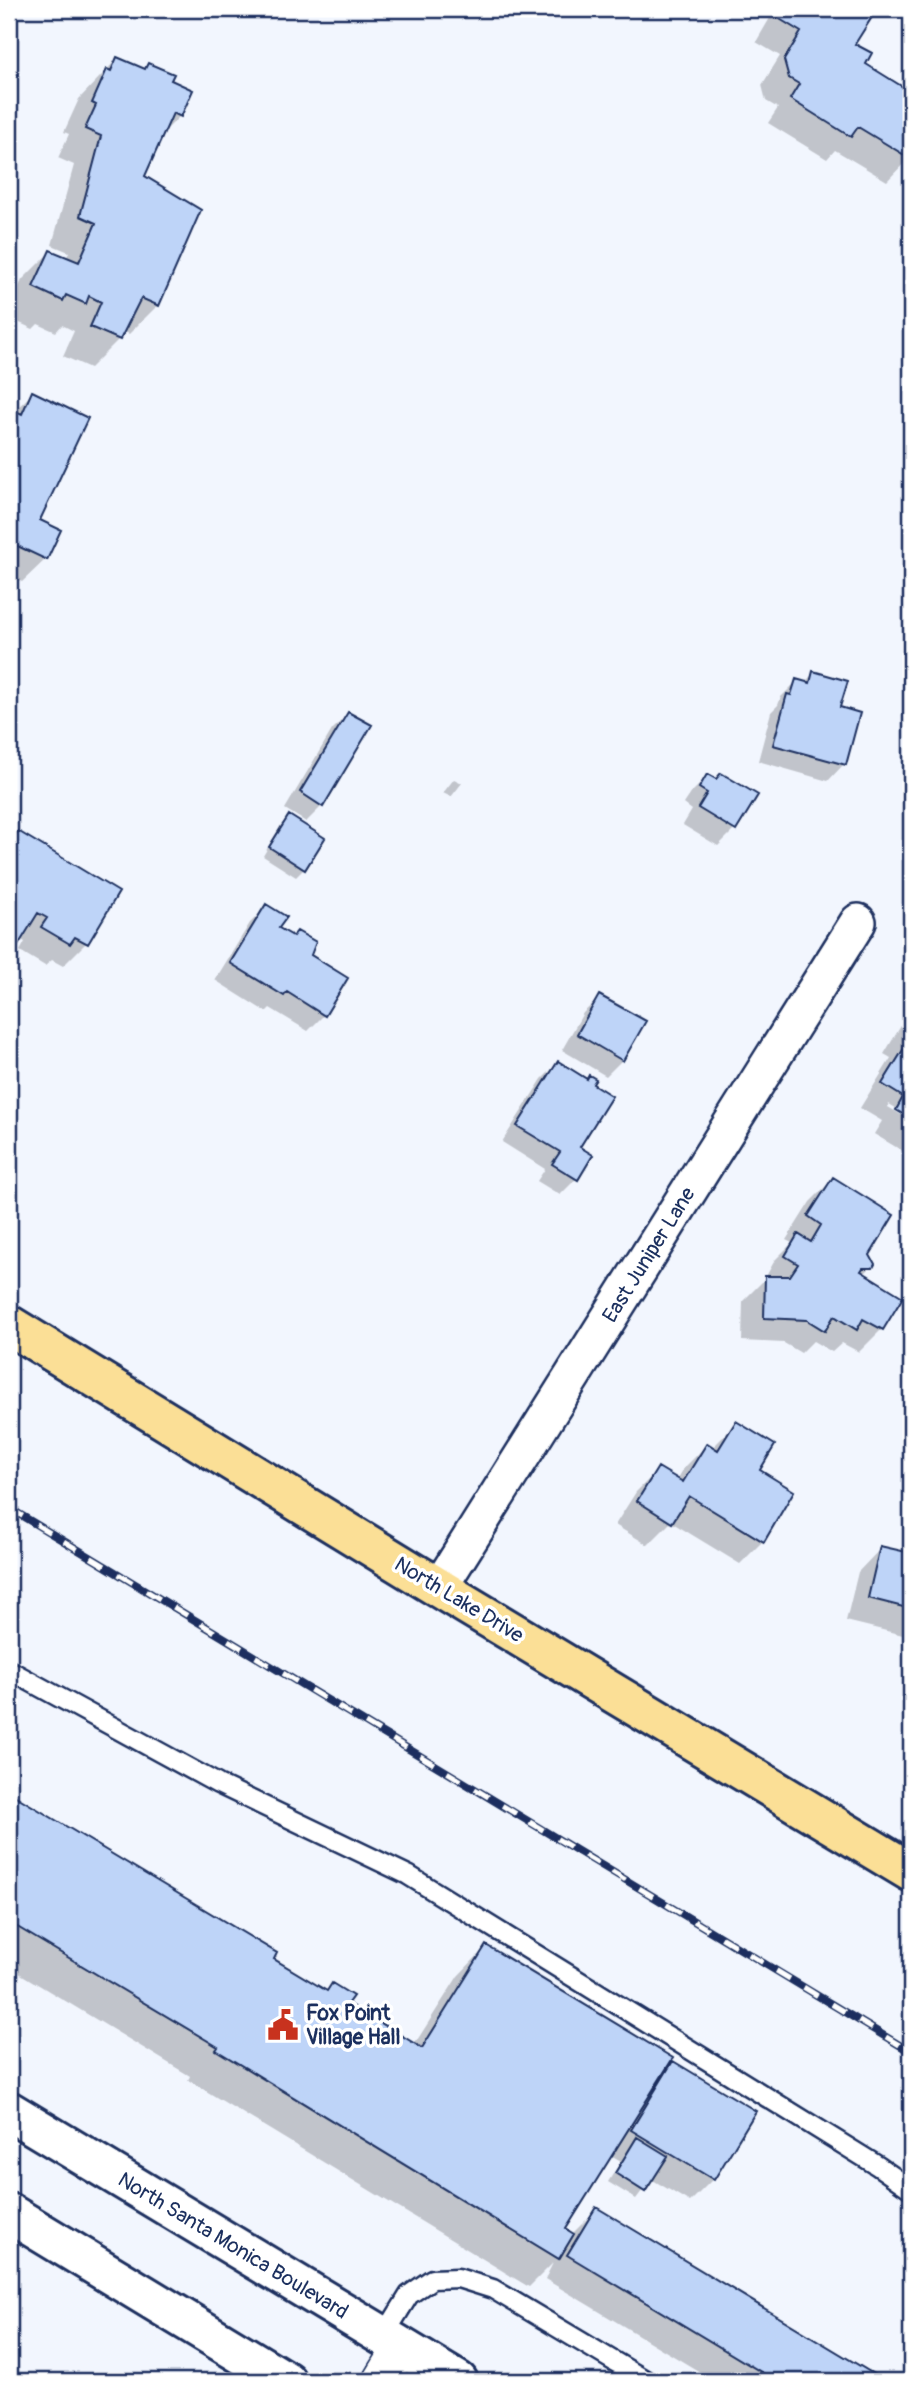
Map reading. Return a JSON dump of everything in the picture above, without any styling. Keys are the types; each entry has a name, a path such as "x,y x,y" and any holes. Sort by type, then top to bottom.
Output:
{"main road":[{"name":"North Lake Drive","path":"9,1325 911,1872"}],"street":[{"name":"East Juniper Lane","path":"439,1588 858,922"},
{"name":"North Santa Monica Boulevard","path":"9,2111 458,2381"},
{"path":"9,2213 286,2381"},
{"path":"381,2381 392,2342"}],"lane":[{"path":"9,1670 218,1784 408,1875 911,2189"},
{"path":"392,2342 409,2295 432,2279 458,2278 493,2288 646,2381"}],"building":[{"path":"783,9 865,9 863,12 872,17 855,44 872,53 866,64 911,92 911,159 858,127 851,137 790,99 799,84 789,78 784,60 801,32 778,18"},
{"path":"117,57 145,69 148,63 174,74 171,80 193,90 181,117 173,113 145,176 201,210 159,306 141,298 120,340 90,327 101,302 89,296 86,304 66,295 63,301 33,287 50,250 79,262 96,223 80,216 101,136 85,129 96,105 92,103 107,69 111,71"},
{"path":"32,391 88,418 40,520 61,530 47,560 9,542 9,408 22,414"},
{"path":"813,671 848,681 840,707 860,713 846,765 773,745 787,694 791,695 796,679 810,683"},
{"path":"348,712 372,725 323,807 300,792"},
{"path":"721,773 758,795 736,831 698,808 707,793 699,788 707,774 716,779"},
{"path":"289,815 325,838 305,870 269,847"},
{"path":"18,831 119,892 88,944 75,937 70,944 41,927 47,918 38,913 11,957 9,955 9,846"},
{"path":"266,904 287,917 279,928 293,936 297,931 316,942 311,955 348,978 325,1016 287,992 284,996 230,963"},
{"path":"599,995 646,1021 623,1061 577,1034"},
{"path":"911,1037 911,1119 896,1110 903,1097 882,1084"},
{"path":"558,1061 587,1079 589,1075 596,1079 593,1084 612,1096 580,1147 593,1155 578,1180 552,1164 560,1152 517,1126"},
{"path":"833,1177 894,1215 870,1255 875,1264 873,1268 863,1268 861,1271 903,1297 883,1330 863,1319 857,1330 834,1316 825,1331 807,1320 764,1318 765,1276 790,1276 798,1264 785,1256 798,1234 811,1242 821,1225 808,1216"},
{"path":"736,1421 775,1445 760,1470 794,1491 764,1542 689,1496 672,1523 637,1501 658,1467 683,1482 707,1443 718,1450"},
{"path":"880,1546 911,1553 911,1609 868,1598"},
{"name":"Fox Point Village Hall","path":"9,1792 277,1953 274,1959 327,1991 332,1983 353,1996 348,2003 422,2048 486,1945 673,2058 566,2229 574,2234 559,2259 216,2050 218,2047 9,1922"},
{"path":"673,2061 756,2111 714,2180 631,2130"},
{"path":"637,2137 668,2156 645,2192 615,2173"},
{"path":"596,2207 885,2381 776,2381 567,2255"}],"railway":[{"path":"9,1508 911,2052"}],"place":[{"name":"Fox Point Village Hall","path":"283,2025"}]}
